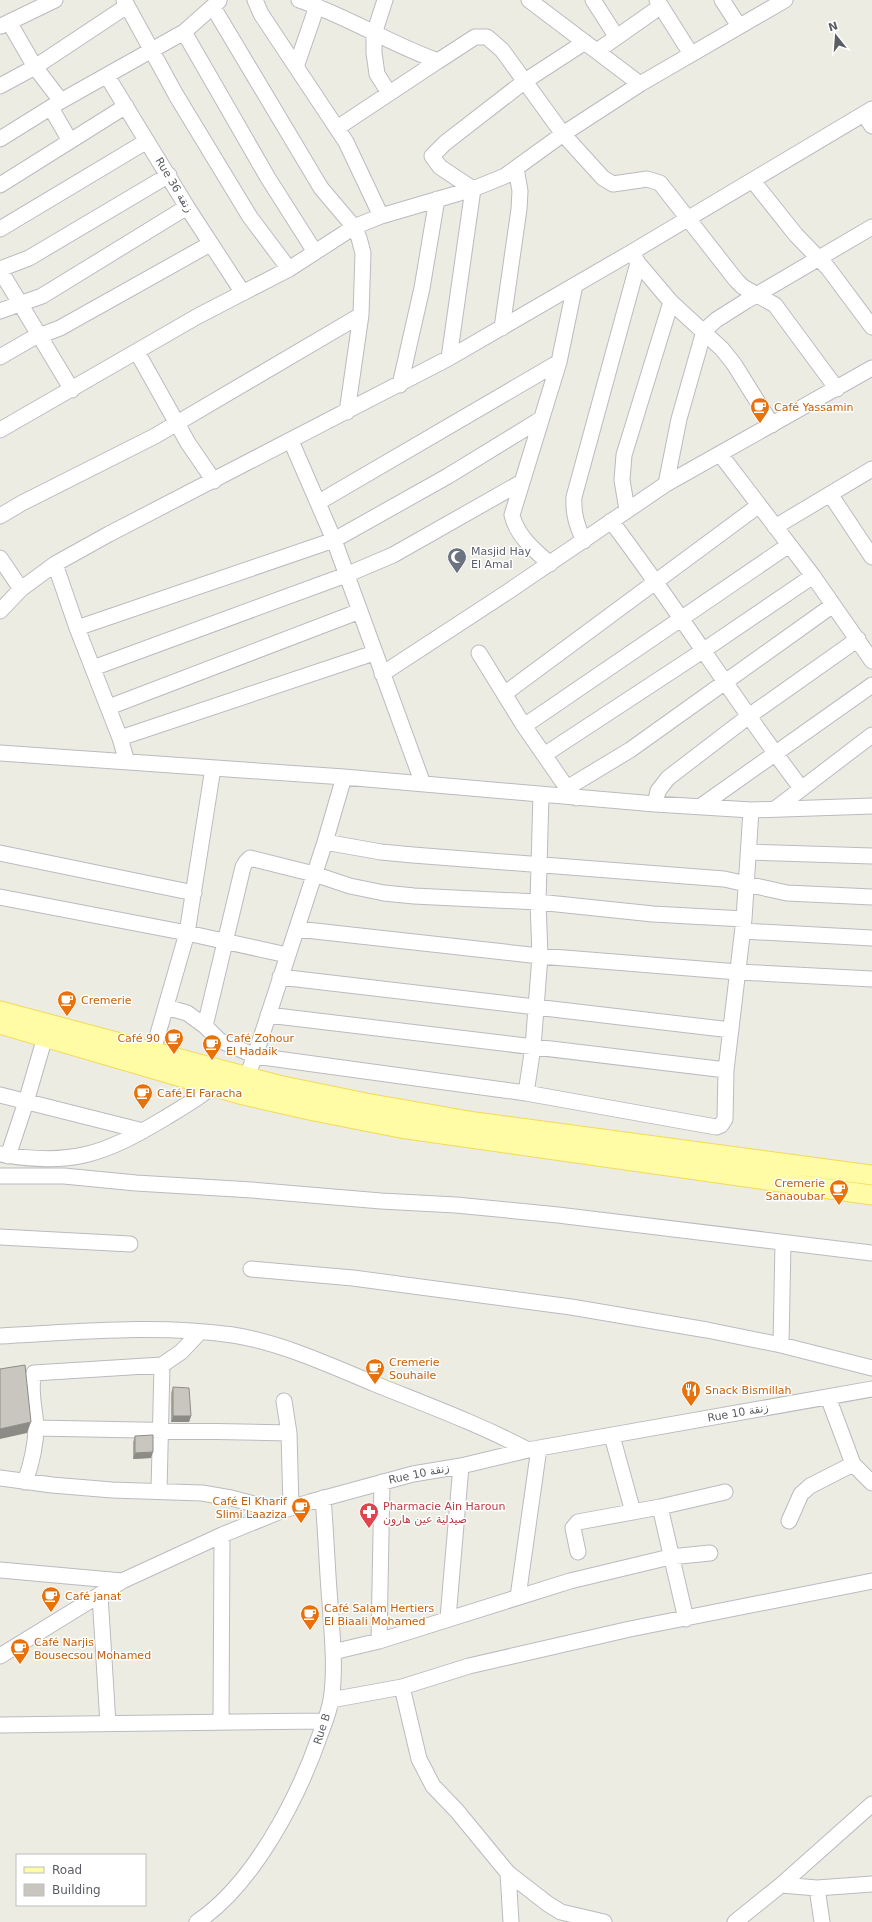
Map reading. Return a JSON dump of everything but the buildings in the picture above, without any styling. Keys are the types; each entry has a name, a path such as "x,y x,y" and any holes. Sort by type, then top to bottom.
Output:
{"main road":[{"path":"0,1011 227,1072 321,1094 475,1122 872,1175"},
{"path":"0,1024 239,1094 400,1128 872,1195"}],"street":[{"path":"55,0 5,24 35,67 56,104 70,141"},
{"path":"255,0 261,14 346,142 381,216"},
{"path":"299,0 317,6 413,52 438,61"},
{"path":"385,0 374,34 377,74 389,93"},
{"path":"593,0 616,36"},
{"path":"722,0 739,26"},
{"path":"0,430 72,390 198,316 289,269 354,227 381,216 493,182 640,84 785,0"},
{"path":"535,2 640,84"},
{"path":"0,86 35,67 125,3 151,52 250,217 289,269"},
{"path":"473,189 440,167 432,156 445,143 526,81 591,46 616,36 659,3 691,54"},
{"path":"0,139 56,104 151,52 184,32 216,4 321,188 354,227 363,253 361,315 347,412"},
{"path":"296,67 317,6"},
{"path":"184,32 268,178 316,252"},
{"path":"337,128 475,37 487,37 502,50 526,81 563,134 610,183 613,184 647,179 657,181 688,217 736,280 743,287 758,294 775,305 837,389"},
{"name":"Rue 36 زنقة","path":"107,76 210,244 243,293"},
{"path":"0,185 126,106"},
{"path":"0,611 21,589 55,564 109,534 400,385 450,358 575,285 635,258 688,217 869,116"},
{"path":"0,229 147,141"},
{"path":"502,328 519,209 520,191 516,168"},
{"path":"72,390 0,270 29,258 169,175"},
{"path":"753,180 796,235 819,257 870,320"},
{"path":"450,358 473,189"},
{"path":"400,385 422,288 437,199"},
{"path":"0,311 42,296 187,207"},
{"path":"666,484 679,419 704,332 716,320 819,257 871,231"},
{"path":"0,357 40,336 60,328 210,244"},
{"path":"635,258 671,302 722,349 734,364 772,425"},
{"path":"584,541 576,524 573,511 574,497 635,258"},
{"path":"550,564 522,537 514,523 512,515 520,483 559,362 575,285"},
{"path":"627,510 622,480 624,455 671,302"},
{"path":"0,516 28,499 177,424 361,315"},
{"path":"137,352 177,424 214,481"},
{"path":"319,502 559,362"},
{"path":"382,674 550,564 666,484 872,368"},
{"path":"76,628 334,540 448,476 541,419"},
{"path":"291,441 319,502 334,540 423,784"},
{"path":"720,454 758,506 813,576 872,661"},
{"path":"775,527 872,469"},
{"path":"93,668 346,575 416,544 520,483"},
{"path":"830,494 871,552"},
{"path":"504,694 758,506"},
{"path":"612,521 656,581 775,754 801,788"},
{"path":"524,726 789,545"},
{"path":"0,558 21,589"},
{"path":"55,564 76,628 109,707 127,762"},
{"path":"544,755 704,650 813,576"},
{"path":"572,793 833,606"},
{"path":"109,707 360,611"},
{"path":"655,804 658,791 668,778 749,716 858,639"},
{"path":"120,738 374,653"},
{"path":"479,653 524,726 572,793"},
{"path":"701,806 872,685"},
{"path":"775,809 872,735"},
{"path":"0,753 344,777 541,795 572,793 655,804 751,810 872,806"},
{"path":"153,1052 187,933 213,768"},
{"path":"239,1094 255,1056 325,842 344,777"},
{"path":"526,1093 537,1008 540,956 538,902 541,795"},
{"path":"166,1007 188,1013 205,1026 219,1040 255,1056 526,1093 716,1127 722,1126 725,1119 726,1070 747,883 751,810"},
{"path":"325,842 406,855 724,879 787,893 872,897"},
{"path":"749,852 872,856"},
{"path":"0,853 194,892"},
{"path":"205,1026 243,867 248,860 253,858 314,874 350,886 384,893 414,896 538,902 872,938"},
{"path":"0,897 187,933 287,955"},
{"path":"297,928 540,956 738,972 872,979"},
{"path":"280,977 731,1030"},
{"path":"268,1014 726,1070"},
{"path":"45,1037 26,1102 4,1155 49,1158 85,1156 114,1146 143,1131 213,1086 227,1072"},
{"path":"0,1095 143,1131"},
{"path":"0,1176 71,1177 381,1201 456,1205 558,1215 872,1253"},
{"path":"0,1237 130,1244"},
{"path":"780,1345 783,1243"},
{"path":"251,1268 353,1278 572,1307 707,1330 780,1345 872,1368"},
{"path":"0,1336 128,1329 200,1332 257,1340 288,1349 480,1426 533,1449 518,1597"},
{"path":"25,1482 30,1468 36,1428 32,1381 34,1373 162,1365 181,1352 200,1332"},
{"path":"159,1491 162,1430 162,1365"},
{"name":"Rue 10 زنقة","path":"0,1656 122,1581 222,1535 286,1509 382,1482 461,1466 533,1449 872,1389"},
{"path":"828,1397 853,1464 872,1483"},
{"path":"0,1478 25,1482 112,1490 202,1493 286,1509 288,1434 284,1401"},
{"path":"36,1428 288,1434"},
{"path":"612,1436 633,1512"},
{"path":"789,1521 801,1494 810,1486 853,1464"},
{"path":"448,1618 461,1466"},
{"path":"379,1641 382,1482"},
{"path":"578,1552 573,1528 578,1522 660,1507 725,1492"},
{"name":"Rue B","path":"197,1922 241,1881 271,1838 302,1780 325,1721 331,1700 333,1652 323,1498"},
{"path":"660,1507 670,1557 686,1619"},
{"path":"221,1722 222,1535"},
{"path":"333,1652 379,1641 448,1618 570,1581 670,1557 710,1554"},
{"path":"0,1570 122,1581"},
{"path":"331,1700 402,1687 469,1666 630,1629 872,1581"},
{"path":"100,1595 108,1724"},
{"path":"0,1641 19,1643"},
{"path":"402,1687 419,1759 433,1786 457,1811 508,1873 548,1904 561,1912 604,1922"},
{"path":"0,1726 325,1721"},
{"path":"735,1922 781,1885 872,1804"},
{"path":"508,1873 511,1922"},
{"path":"781,1885 817,1888 872,1884"},
{"path":"817,1888 822,1922"}],"place":[{"name":"Café Yassamin","path":"760,424"},
{"name":"Masjid Hay El Amal","path":"457,574"},
{"name":"Cremerie","path":"67,1017"},
{"name":"Café 90","path":"174,1055"},
{"name":"Café Zohour El Hadaik","path":"212,1061"},
{"name":"Café El Faracha","path":"143,1110"},
{"name":"Cremerie Sanaoubar","path":"839,1206"},
{"name":"Cremerie Souhaile","path":"375,1385"},
{"name":"Snack Bismillah","path":"691,1407"},
{"name":"Café El Kharif Slimi Laaziza","path":"301,1524"},
{"name":"Pharmacie Ain Haroun صيدلية عين هارون","path":"369,1529"},
{"name":"Café janat","path":"51,1613"},
{"name":"Café Salam Hertiers El Biaali Mohamed","path":"310,1631"},
{"name":"Café Narjis Bousecsou Mohamed","path":"20,1665"}]}
